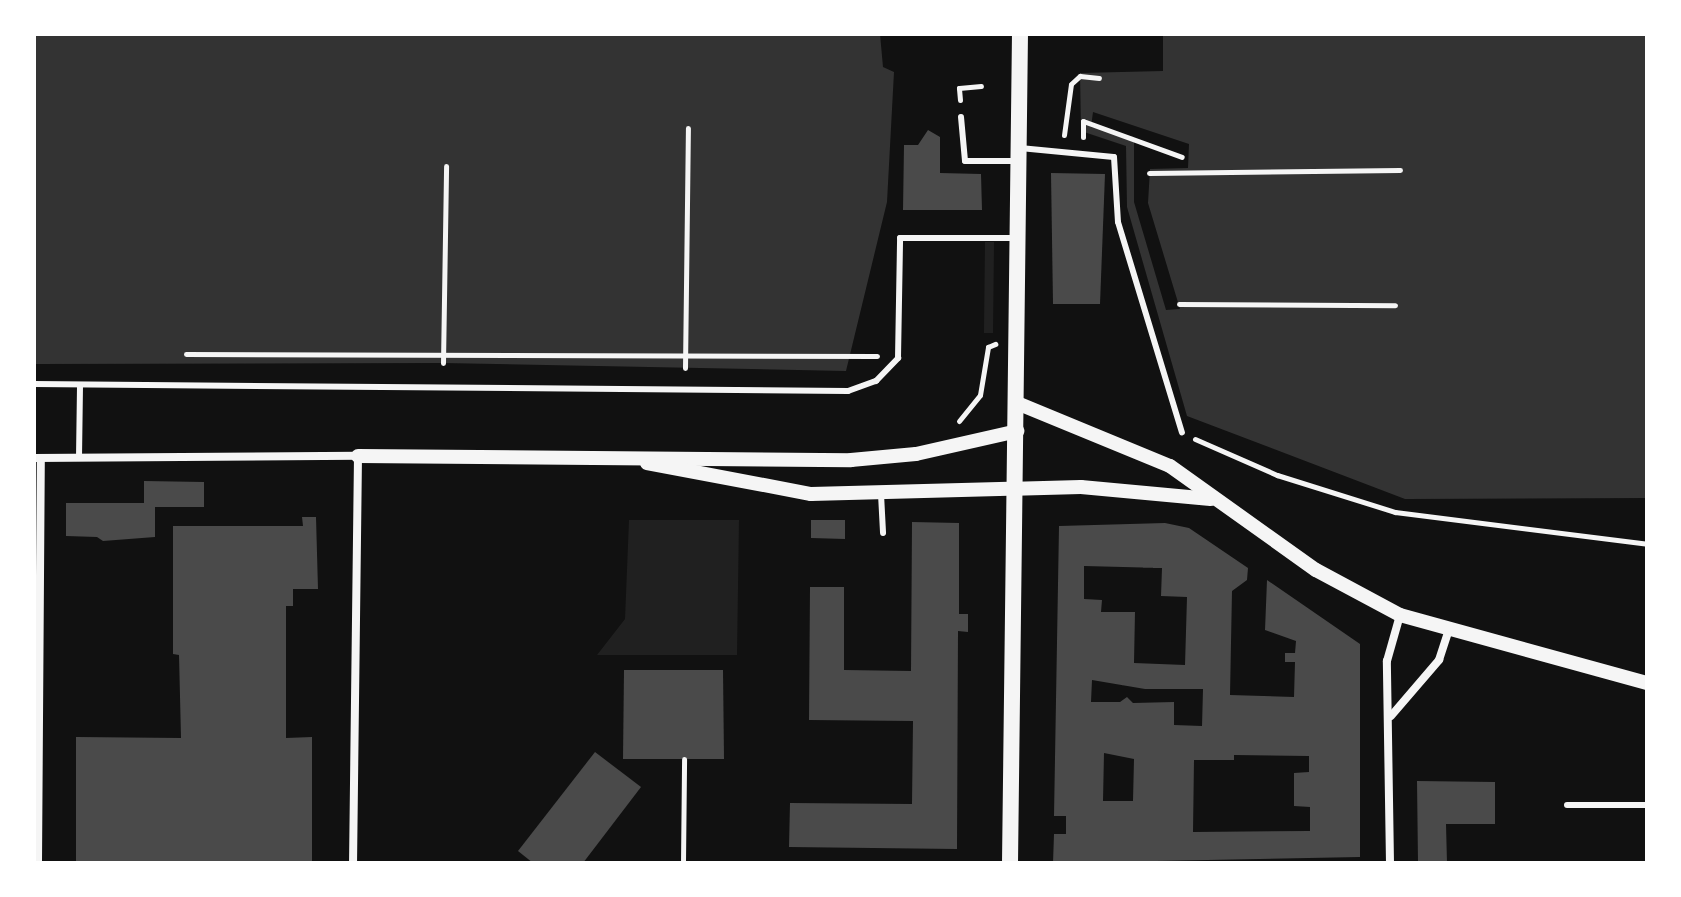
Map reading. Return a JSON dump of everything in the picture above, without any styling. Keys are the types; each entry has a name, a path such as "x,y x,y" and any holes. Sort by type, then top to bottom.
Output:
{"main road":[{"path":"1010,863 1020,34"}],"street":[{"path":"1017,403 1170,466 1211,499 1316,570 1400,615 1448,632 1647,683"},
{"path":"38,863 38,458 608,455 851,460 916,454 1017,431"},
{"path":"608,455 811,494 1081,487 1211,499"},
{"path":"353,863 358,456"},
{"path":"1390,863 1391,716 1387,661 1400,615"},
{"path":"1391,716 1439,660 1448,632"}],"lane":[{"path":"961,117 965,161 1019,154 1114,157 1118,222 1182,433"},
{"path":"34,384 848,391 876,381 898,358 900,238 1018,238"},
{"path":"79,458 80,385"},
{"path":"881,494 883,533"},
{"path":"1567,805 1647,805"}],"path":[{"path":"1064,134 1071,84 1080,76 1099,78"},
{"path":"962,87 981,86"},
{"path":"1083,132 1083,121 1182,157"},
{"path":"685,368 688,128"},
{"path":"443,363 446,166"},
{"path":"1149,173 1400,170"},
{"path":"1179,304 1395,305"},
{"path":"949,428 980,395 988,347"},
{"path":"186,354 898,358"},
{"path":"1182,433 1277,475 1395,512 1647,544"},
{"path":"683,863 684,759"}],"shaded area":[{"path":"34,34 880,34 883,67 894,72 887,202 846,371 443,363 34,364"},
{"path":"1163,34 1647,34 1647,498 1405,499 1187,416 1127,207 1126,146 1081,131 1080,73 1163,71"},
{"path":"985,242 994,242 993,333 984,333"},
{"path":"629,520 739,520 737,655 597,655 625,619"}],"pier":[{"path":"1093,112 1189,144 1188,168 1150,169 1148,203 1180,309 1166,310 1134,202 1134,137 1091,127"}],"building":[{"path":"928,130 940,137 940,173 981,174 982,210 903,210 904,145 918,145"},
{"path":"1051,173 1105,174 1100,304 1053,304"},
{"path":"144,481 204,482 204,507 155,507 155,537 103,541 97,537 66,536 66,503 144,503"},
{"path":"302,517 316,517 318,589 293,589 293,606 286,606 286,738 312,737 312,863 76,863 76,737 181,738 179,655 173,654 173,526 303,526"},
{"path":"811,520 845,520 845,539 811,538"},
{"path":"912,522 959,523 959,614 968,614 968,632 958,631 957,849 789,847 790,803 912,804 913,721 809,720 810,587 844,587 844,670 911,671"},
{"path":"1165,523 1189,528 1248,568 1247,580 1232,591 1230,695 1294,697 1295,662 1285,662 1285,653 1295,653 1296,641 1265,630 1267,580 1360,644 1360,857 1053,863 1054,834 1066,834 1066,816 1054,816 1059,526","holes":["1084,566 1162,568 1161,596 1187,597 1185,665 1134,663 1135,612 1101,612 1102,600 1084,599","1092,680 1145,689 1203,689 1202,726 1174,725 1174,702 1133,703 1127,697 1120,702 1091,702","1104,753 1134,759 1133,801 1103,801","1234,755 1309,756 1309,772 1294,773 1294,806 1310,807 1310,831 1193,832 1194,760 1234,760"]},
{"path":"624,670 723,670 724,759 623,759"},
{"path":"595,752 641,787 583,863 533,863 518,851"},
{"path":"1417,781 1495,782 1495,824 1446,824 1447,863 1418,863"}]}
